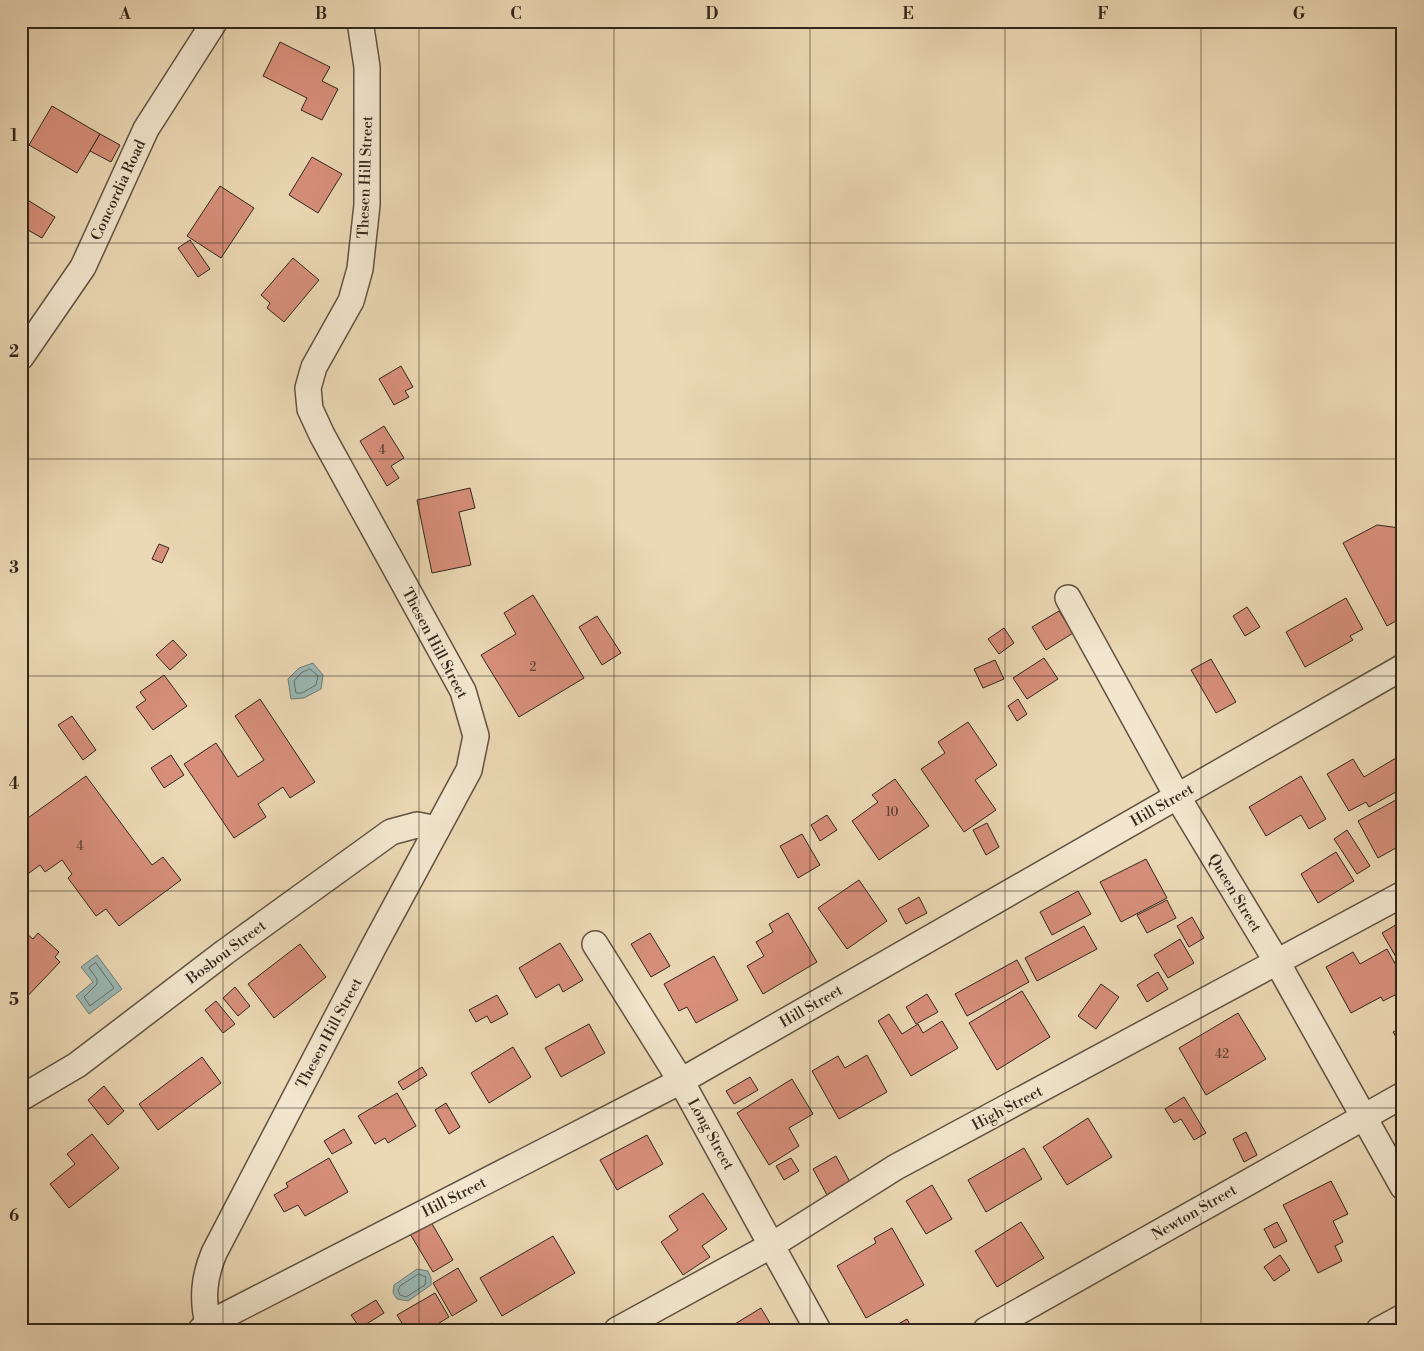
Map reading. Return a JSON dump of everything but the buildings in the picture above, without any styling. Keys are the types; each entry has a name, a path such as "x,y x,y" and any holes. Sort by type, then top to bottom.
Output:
{"street":[{"name":"Concordia Road","path":"21,358 83,267 146,130 215,21"},
{"name":"Thesen Hill Street","path":"204,1327 206,1271 214,1253 472,762 476,736 472,716 463,691 322,435 310,409 308,388 314,366 350,301 360,269 367,205 367,67 360,21"},
{"name":"Queen Street","path":"1068,598 1177,796 1276,962 1403,1187"},
{"name":"Hill Street","path":"204,1327 681,1081 1403,667"},
{"name":"Bosbou Street","path":"21,1098 77,1065 225,952 391,832 417,825 437,829"},
{"name":"High Street","path":"617,1330 772,1245 896,1167 1403,894"},
{"name":"Long Street","path":"596,944 681,1081 818,1330"},
{"name":"Newton Street","path":"986,1330 1403,1095"},
{"path":"1379,1330 1403,1316"}],"water":[{"path":"313,663 323,675 321,689 304,698 291,699 288,679 299,668"},
{"path":"97,955 122,989 89,1014 76,996 93,982 81,967"},
{"path":"417,1269 428,1271 431,1285 408,1301 397,1299 393,1293 394,1285"}]}
